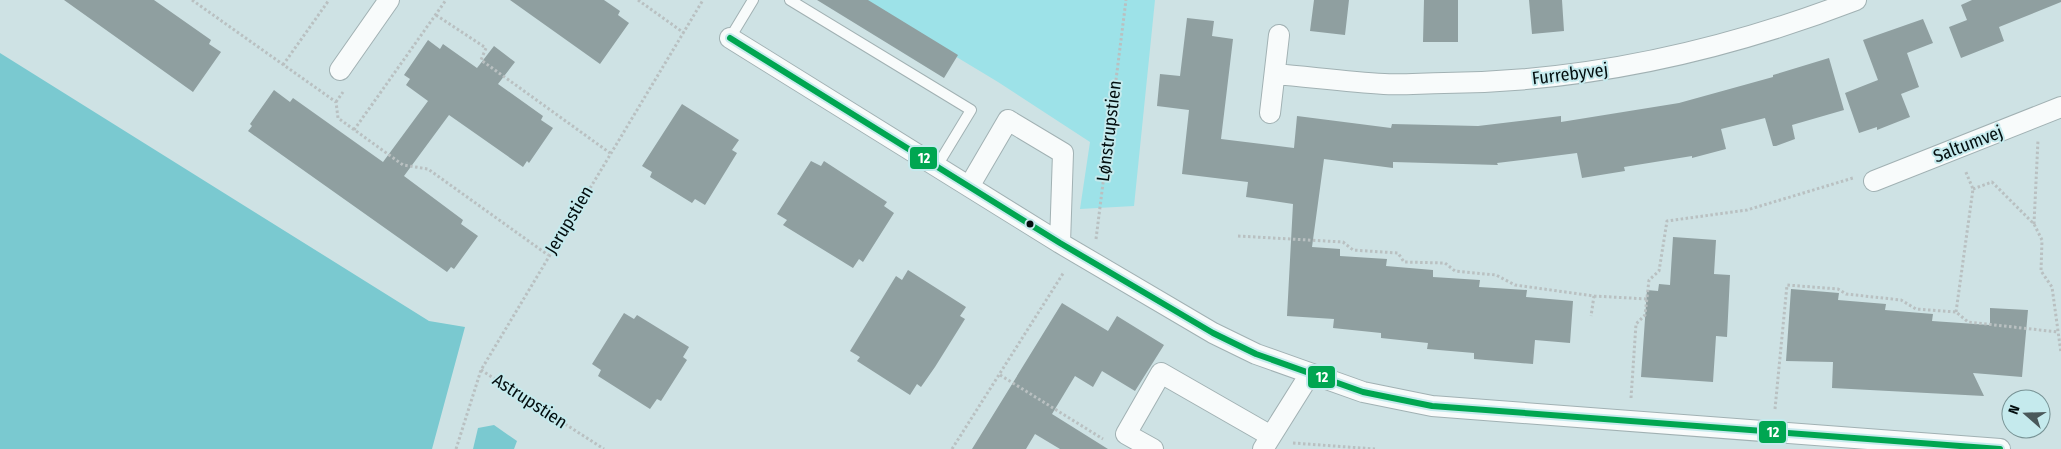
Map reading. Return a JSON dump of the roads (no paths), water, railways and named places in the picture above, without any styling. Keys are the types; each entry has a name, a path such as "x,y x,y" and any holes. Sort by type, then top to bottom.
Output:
{"street":[{"path":"340,70 389,0"},
{"name":"Furrebyvej","path":"1275,74 1403,84 1495,83 1605,71 1714,48 1856,0"},
{"path":"1270,113 1279,35"},
{"path":"730,38 970,185 1075,252 1213,333 1256,354 1363,392 1432,406 1629,421 1778,438 2000,449"},
{"name":"Saltumvej","path":"1874,181 2061,107"},
{"path":"970,185 1008,120 1063,152 1075,252"},
{"path":"1153,449 1126,434 1161,373 1268,442 1310,374"}],"lane":[{"path":"730,38 753,0"},
{"path":"790,0 971,110 937,166"}]}
